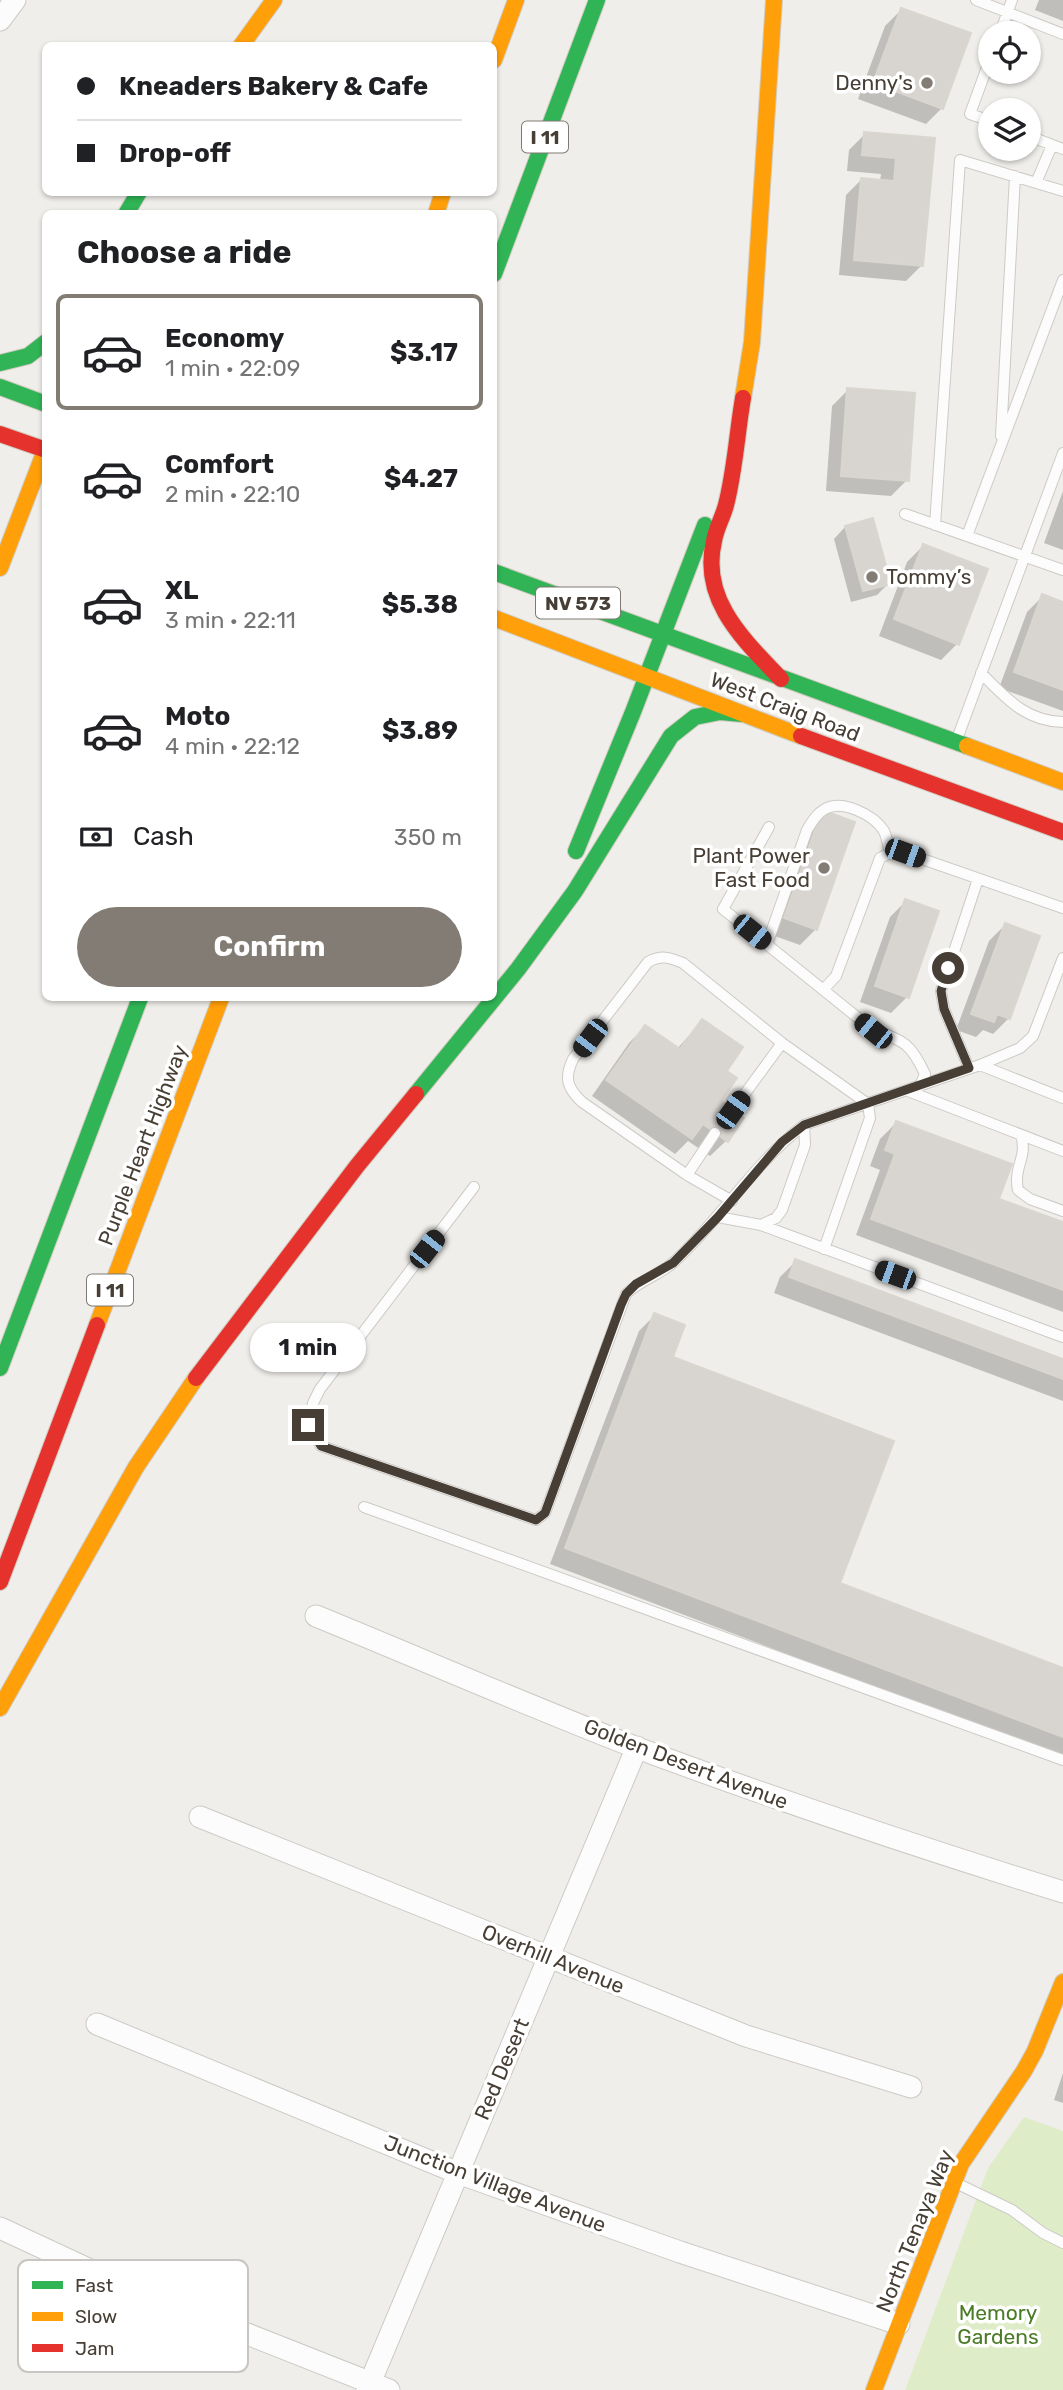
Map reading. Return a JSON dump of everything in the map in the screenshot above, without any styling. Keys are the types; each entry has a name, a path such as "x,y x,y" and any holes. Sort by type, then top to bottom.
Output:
{"main road":[{"path":"244,42 274,0"},
{"path":"497,52 516,0"},
{"name":"I 11","path":"497,266 597,0"},
{"path":"774,0 752,342 726,505 713,542 712,583 720,605 742,638 781,679"},
{"path":"0,363 28,356 42,346"},
{"path":"0,387 42,403"},
{"path":"0,433 42,448"},
{"path":"518,969 586,831 735,444"},
{"path":"0,568 42,457"},
{"name":"West Craig Road","path":"497,573 1063,782"},
{"name":"West Craig Road","path":"497,619 742,714 1063,831"},
{"path":"497,995 575,891 671,736 695,717 720,712 742,714"},
{"path":"950,790 1005,792"},
{"path":"0,1368 139,1001"},
{"name":"Purple Heart Highway","path":"0,1582 220,1001"},
{"path":"0,1707 136,1467 202,1369 357,1166 492,1001"},
{"name":"North Tenaya Way","path":"874,2390 954,2182 972,2146 1030,2061 1063,1983"}],"street":[{"path":"0,20 15,0"},
{"name":"Golden Desert Avenue","path":"316,1616 637,1747 917,1847 1063,1892"},
{"name":"Red Desert","path":"375,2388 458,2173 637,1747"},
{"name":"Overhill Avenue","path":"200,1816 746,2036 911,2088"},
{"name":"Junction Village Avenue","path":"97,2024 458,2173 680,2252 899,2324"},
{"path":"0,2228 69,2260"},
{"path":"248,2336 375,2388"}],"lane":[{"path":"976,0 1063,34"},
{"path":"1004,21 1012,0"},
{"path":"978,117 970,114 981,84"},
{"path":"1041,141 1063,149"},
{"path":"1036,183 1052,145"},
{"path":"935,525 960,160 1063,191"},
{"path":"1000,447 1015,176"},
{"path":"967,536 1063,280"},
{"path":"955,743 1063,453"},
{"path":"905,514 1063,570"},
{"path":"981,673 1015,708 1048,721 1063,722"},
{"path":"767,944 807,830 814,818 827,807 842,806 870,818 884,832 890,853"},
{"path":"769,827 723,908 873,1031 895,1038 914,1050 925,1074 920,1086"},
{"path":"823,990 836,976 880,858 890,853 905,853 1063,908"},
{"path":"978,879 941,991 944,1009 974,1067 1063,1097"},
{"path":"732,1201 687,1175 582,1102 566,1082 573,1059 648,961 658,957 669,957 682,963 782,1043 868,1104 870,1118 824,1249"},
{"path":"474,1187 320,1389 313,1403 308,1425 321,1446 536,1520 545,1513 626,1294 636,1284 673,1263 718,1217 782,1142 804,1125 908,1091 1020,1048 1033,1036 1063,958"},
{"path":"733,1110 782,1043"},
{"path":"908,1091 1063,1151"},
{"path":"761,1225 776,1218 782,1210 805,1145 804,1125"},
{"path":"687,1175 715,1133"},
{"path":"1021,1135 1025,1147 1015,1178 1018,1190 1030,1199 1063,1211"},
{"path":"718,1217 761,1225 1063,1337"},
{"path":"364,1507 1063,1760"},
{"path":"954,2182 1012,2210 1043,2233 1063,2243"}],"green space":[{"name":"Memory Gardens","path":"1024,2117 1063,2131 1063,2390 905,2390 988,2168"}],"building":[{"path":"901,8 971,33 943,109 873,83"},
{"path":"864,132 935,138 923,266 854,260 861,178 894,181 896,158 862,155"},
{"path":"847,388 915,393 909,481 841,476"},
{"path":"873,518 891,584 863,591 845,526"},
{"path":"923,544 988,569 959,645 894,619"},
{"path":"1042,594 1063,602 1063,690 1014,672"},
{"path":"822,810 855,822 817,930 784,918"},
{"path":"905,899 939,911 909,998 875,986"},
{"path":"1005,923 1040,936 1010,1019 997,1014 994,1022 971,1014"},
{"path":"702,1019 743,1047 727,1071 737,1078 721,1101 744,1118 728,1142 703,1124 692,1139 606,1080 645,1025 680,1049"},
{"path":"896,1121 1012,1164 999,1199 1063,1222 1063,1290 871,1219 895,1154 885,1150"},
{"path":"795,1259 1063,1359 1063,1379 789,1277"},
{"path":"654,1313 685,1325 673,1357 894,1441 840,1583 1063,1668 1063,1737 565,1548"}],"traffic: fast":[{"path":"497,266 597,0"},
{"path":"128,210 137,196"},
{"path":"0,363 28,356 42,345"},
{"path":"0,387 42,403"},
{"path":"576,851 705,525"},
{"path":"497,573 967,746"},
{"path":"497,995 575,891 671,736 695,717 720,712 742,714"},
{"path":"0,1368 139,1001"},
{"path":"416,1094 492,1001"}],"traffic: slow":[{"path":"244,42 274,0"},
{"path":"497,52 516,0"},
{"path":"743,398 752,342 774,0"},
{"path":"437,210 442,196"},
{"path":"0,568 42,458"},
{"path":"497,619 801,736"},
{"path":"967,746 1063,782"},
{"path":"97,1325 220,1001"},
{"path":"0,1708 136,1467 196,1378"},
{"path":"874,2390 961,2164 1024,2071 1063,1982"}],"traffic: jam":[{"path":"743,398 729,492 714,541 711,562 713,582 728,618 781,679"},
{"path":"0,434 42,449"},
{"path":"801,736 1063,832"},
{"path":"196,1378 357,1166 416,1094"},
{"path":"0,1582 97,1325"}],"place":[{"name":"Denny's","path":"927,83"},
{"name":"Tommy’s","path":"872,577"},
{"name":"Plant Power Fast Food","path":"824,868"}],"route":[{"path":"308,1425 321,1446 536,1520 545,1513 626,1294 636,1284 673,1263 718,1217 759,1166 782,1142 804,1125 969,1068 944,1009 941,991 948,968"}]}
